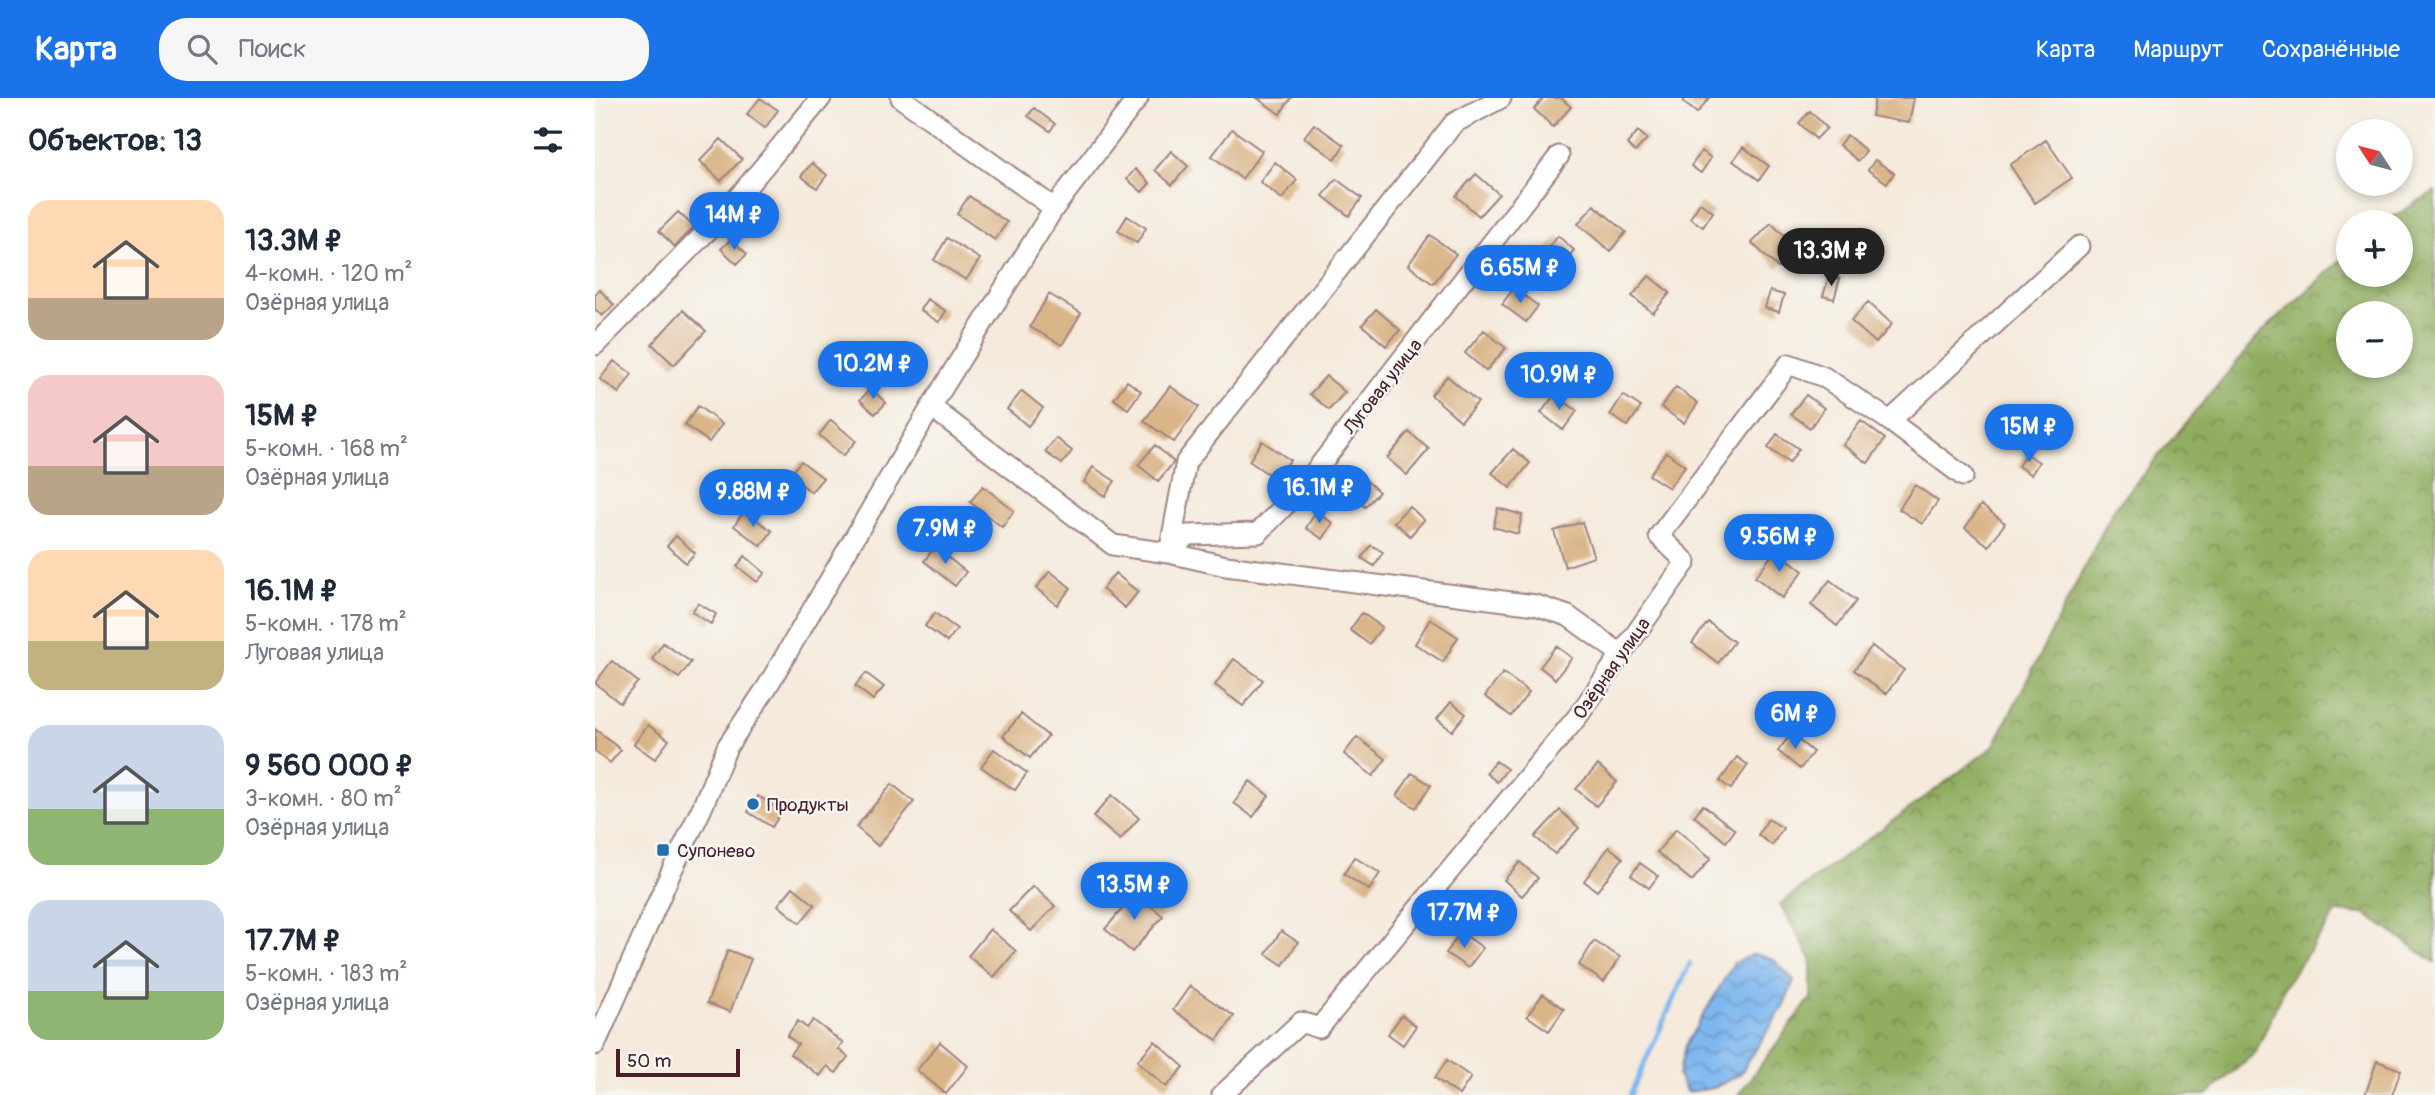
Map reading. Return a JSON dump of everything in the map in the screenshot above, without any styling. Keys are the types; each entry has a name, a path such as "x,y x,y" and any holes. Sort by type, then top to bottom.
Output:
{"street":[{"path":"595,345 724,214 821,98"},
{"path":"901,98 1054,208"},
{"path":"595,1045 727,747 767,687 931,407 1054,208 1138,98"},
{"path":"1169,553 1187,462 1454,123 1501,98"},
{"name":"Луговая улица","path":"1169,553 1187,535 1258,533 1285,506 1303,487 1559,156"},
{"path":"1889,421 2079,246"},
{"name":"Озёрная улица","path":"1222,1095 1301,1022 1319,1028 1578,716 1686,562 1659,536 1789,363 1824,377 1963,476"},
{"path":"931,407 1113,545 1169,553 1226,566 1536,605 1569,616 1621,654"}],"green space":[{"path":"2435,191 2435,962 2365,914 2337,912 2285,985 2256,1052 2207,1095 1738,1095 1811,998 1811,959 1780,904 1993,747 2114,509 2262,332 2336,265 2336,287 2413,287 2413,210 2404,210"}],"water":[{"path":"1754,954 1774,960 1794,981 1783,1007 1740,1074 1714,1088 1687,1092 1678,1076 1685,1046 1734,963"}],"building":[{"path":"760,98 778,110 765,128 747,114"},
{"path":"1257,98 1291,98 1280,114"},
{"path":"1544,98 1561,98 1571,107 1553,127 1534,109"},
{"path":"1686,98 1709,98 1697,113 1683,102"},
{"path":"1875,98 1914,98 1909,123 1872,116"},
{"path":"1034,108 1055,124 1050,131 1028,116"},
{"path":"1810,111 1827,128 1816,139 1799,123"},
{"path":"1314,124 1344,145 1335,159 1304,137"},
{"path":"1232,129 1262,151 1242,179 1212,156"},
{"path":"1638,131 1647,139 1635,152 1627,144"},
{"path":"1847,135 1866,151 1858,161 1839,145"},
{"path":"721,139 742,159 721,181 700,161"},
{"path":"2046,140 2072,178 2035,203 2010,165"},
{"path":"1743,147 1769,166 1759,180 1733,161"},
{"path":"1171,151 1188,166 1172,185 1155,170"},
{"path":"1702,151 1711,158 1701,173 1691,166"},
{"path":"1875,160 1894,173 1887,183 1868,170"},
{"path":"1275,162 1297,180 1282,199 1260,182"},
{"path":"812,163 827,175 817,188 801,176"},
{"path":"1135,169 1150,183 1142,192 1127,179"},
{"path":"1476,174 1499,194 1479,216 1456,196"},
{"path":"1336,179 1362,198 1349,216 1323,196"},
{"path":"969,196 1007,222 995,240 957,214"},
{"path":"1700,203 1713,212 1703,227 1690,218"},
{"path":"1594,205 1626,232 1610,251 1578,224"},
{"path":"678,212 694,227 675,247 659,231"},
{"path":"1127,216 1146,228 1137,243 1118,231"},
{"path":"1771,223 1797,248 1778,268 1752,243"},
{"path":"1430,235 1456,254 1433,284 1408,265"},
{"path":"1558,236 1574,250 1561,266 1544,252"},
{"path":"947,238 980,259 966,280 934,260"},
{"path":"731,239 747,254 737,264 721,249"},
{"path":"1649,276 1670,293 1653,313 1632,296"},
{"path":"1829,276 1840,279 1834,299 1823,296"},
{"path":"1514,288 1538,306 1526,322 1502,304"},
{"path":"600,290 614,305 602,316 595,309 595,295"},
{"path":"1770,291 1784,295 1779,312 1765,308"},
{"path":"1049,294 1081,313 1062,345 1030,327"},
{"path":"927,299 946,311 939,322 920,310"},
{"path":"1868,302 1892,324 1876,343 1851,321"},
{"path":"1376,309 1400,330 1386,346 1362,325"},
{"path":"683,310 706,331 674,365 652,344"},
{"path":"1484,330 1506,348 1486,371 1465,353"},
{"path":"889,347 915,362 908,375 882,360"},
{"path":"614,361 632,374 619,393 600,379"},
{"path":"1326,376 1345,392 1329,410 1310,394"},
{"path":"1447,376 1478,402 1461,421 1431,395"},
{"path":"1127,381 1141,391 1128,409 1114,399"},
{"path":"1170,386 1199,407 1174,442 1144,421"},
{"path":"1676,387 1698,403 1684,423 1661,407"},
{"path":"871,388 886,403 875,414 860,400"},
{"path":"1022,391 1043,408 1028,426 1007,409"},
{"path":"1555,394 1577,411 1563,430 1541,413"},
{"path":"1623,395 1641,407 1628,426 1610,415"},
{"path":"1806,395 1824,408 1810,428 1791,414"},
{"path":"698,406 722,424 709,442 685,425"},
{"path":"831,420 856,441 843,456 819,435"},
{"path":"1861,421 1885,439 1868,463 1843,445"},
{"path":"1409,432 1429,449 1407,475 1387,458"},
{"path":"1777,434 1799,449 1789,463 1768,448"},
{"path":"1056,438 1072,451 1062,464 1045,452"},
{"path":"1262,441 1290,460 1277,480 1249,461"},
{"path":"1155,445 1174,462 1158,481 1138,465"},
{"path":"1513,449 1530,463 1510,488 1492,473"},
{"path":"1666,452 1685,466 1669,488 1649,475"},
{"path":"2026,454 2039,462 2031,475 2018,466"},
{"path":"801,461 823,478 811,492 790,475"},
{"path":"1093,467 1115,481 1105,496 1084,482"},
{"path":"1365,479 1379,492 1365,507 1351,494"},
{"path":"1915,485 1938,501 1922,524 1899,509"},
{"path":"983,486 1014,511 1002,527 970,502"},
{"path":"1981,505 2005,523 1989,546 1965,528"},
{"path":"1409,506 1424,520 1410,536 1394,522"},
{"path":"1498,508 1522,515 1518,534 1493,527"},
{"path":"744,511 772,531 761,546 734,526"},
{"path":"1316,512 1333,523 1323,539 1306,528"},
{"path":"1582,522 1594,557 1565,567 1554,531"},
{"path":"676,536 695,553 686,563 667,546"},
{"path":"1371,545 1383,552 1374,566 1362,558"},
{"path":"935,547 966,572 955,586 924,561"},
{"path":"1776,550 1803,571 1782,598 1755,577"},
{"path":"745,556 765,573 757,582 737,566"},
{"path":"1050,571 1071,588 1057,605 1036,588"},
{"path":"1115,573 1138,592 1125,608 1102,589"},
{"path":"1830,580 1856,601 1837,626 1811,605"},
{"path":"698,603 716,614 711,624 692,612"},
{"path":"935,613 957,629 947,642 925,626"},
{"path":"1362,613 1382,627 1369,644 1350,630"},
{"path":"1430,619 1458,637 1443,662 1415,644"},
{"path":"1708,622 1734,642 1718,663 1692,643"},
{"path":"663,643 691,662 679,678 652,659"},
{"path":"1556,646 1572,658 1555,679 1540,667"},
{"path":"1872,646 1904,670 1886,694 1854,670"},
{"path":"1234,659 1263,680 1243,706 1215,685"},
{"path":"612,661 638,682 620,703 595,683"},
{"path":"866,673 884,687 873,700 855,686"},
{"path":"1503,673 1529,692 1511,716 1485,696"},
{"path":"1451,702 1466,714 1452,731 1437,719"},
{"path":"1021,714 1048,736 1030,758 1003,736"},
{"path":"648,725 669,740 655,759 634,744"},
{"path":"595,729 621,750 610,763 595,751"},
{"path":"1791,734 1813,752 1800,769 1778,751"},
{"path":"1357,737 1386,759 1373,776 1344,754"},
{"path":"994,749 1027,773 1015,790 981,767"},
{"path":"1737,757 1748,765 1731,789 1720,781"},
{"path":"1496,761 1507,769 1497,782 1486,773"},
{"path":"1598,765 1617,782 1596,806 1576,789"},
{"path":"1412,773 1431,785 1416,808 1397,796"},
{"path":"1250,781 1269,796 1253,817 1234,803"},
{"path":"892,784 914,802 878,846 856,827"},
{"path":"1112,795 1139,818 1120,840 1093,817"},
{"path":"758,796 782,811 772,827 748,812"},
{"path":"1703,805 1735,830 1726,842 1694,816"},
{"path":"1560,810 1579,828 1555,854 1535,837"},
{"path":"1768,819 1783,828 1772,845 1758,835"},
{"path":"1676,829 1711,858 1692,881 1657,852"},
{"path":"1609,847 1623,858 1597,891 1584,881"},
{"path":"1354,857 1380,873 1369,890 1344,874"},
{"path":"1520,862 1538,878 1522,896 1504,880"},
{"path":"1640,863 1658,876 1649,888 1631,875"},
{"path":"1033,886 1055,906 1031,931 1009,911"},
{"path":"793,887 815,905 800,923 778,905"},
{"path":"1136,893 1163,916 1132,952 1105,929"},
{"path":"990,929 1016,951 994,977 968,956"},
{"path":"1281,931 1298,942 1283,965 1266,954"},
{"path":"1461,932 1483,948 1468,968 1446,953"},
{"path":"1594,941 1620,957 1604,982 1579,965"},
{"path":"728,950 751,959 730,1012 707,1003"},
{"path":"1190,986 1234,1016 1217,1040 1173,1010"},
{"path":"1543,994 1564,1009 1549,1031 1527,1016"},
{"path":"1402,1015 1416,1026 1403,1045 1388,1034"},
{"path":"813,1020 843,1043 838,1049 848,1057 836,1073 827,1066 820,1076 790,1054 798,1044 787,1036 798,1021 807,1028"},
{"path":"1155,1041 1184,1067 1166,1087 1137,1061"},
{"path":"940,1042 968,1066 946,1094 917,1070"},
{"path":"1447,1060 1471,1077 1459,1095 1435,1078"},
{"path":"2377,1061 2401,1070 2392,1095 2365,1095"}],"waterway":[{"path":"1630,1095 1690,963"}],"place":[{"name":"Продукты","path":"753,804"},
{"name":"Супонево","path":"663,850"}]}
